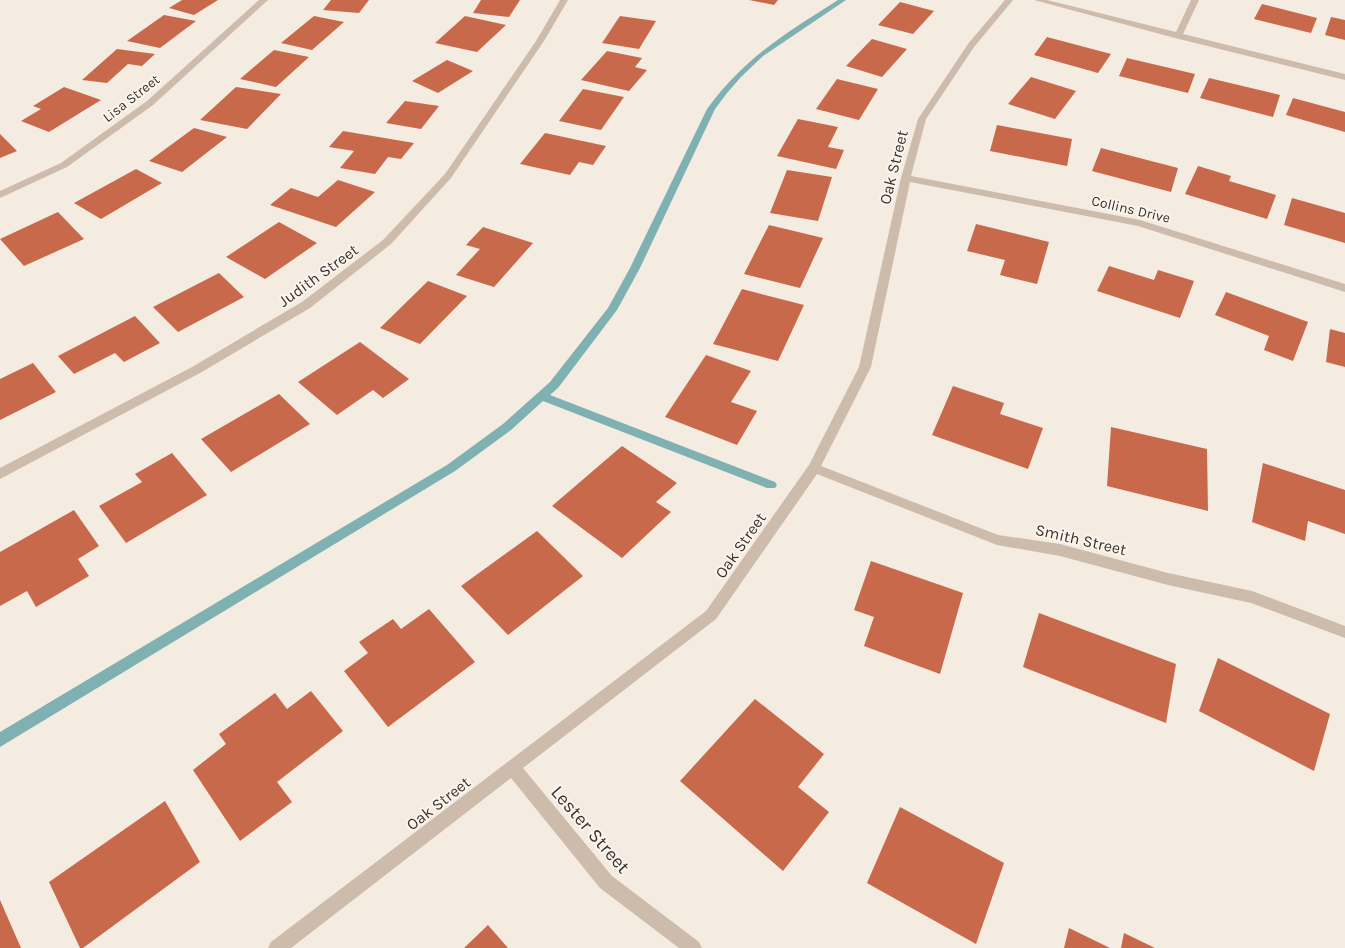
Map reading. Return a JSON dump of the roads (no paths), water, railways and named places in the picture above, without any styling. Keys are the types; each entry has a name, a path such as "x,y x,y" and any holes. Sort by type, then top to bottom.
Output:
{"street":[{"name":"Lisa Street","path":"0,195 64,165 150,103 264,0"},
{"name":"Judith Street","path":"0,474 196,370 306,305 387,242 448,176 540,41 564,0"},
{"name":"Oak Street","path":"277,948 711,615 814,468 865,367 906,178 922,119 971,46 1009,0"},
{"path":"1038,0 1345,78"},
{"path":"1178,36 1195,0"},
{"name":"Collins Drive","path":"906,178 1140,223 1345,288"},
{"name":"Smith Street","path":"814,468 997,540 1060,550 1168,579 1252,597 1345,632"},
{"name":"Lester Street","path":"512,767 606,882 692,948"}],"waterway":[{"path":"0,740 451,468 507,427 554,385 612,310 635,268 711,109 727,87 761,55 788,35 843,0"},
{"path":"542,396 771,485"}]}
